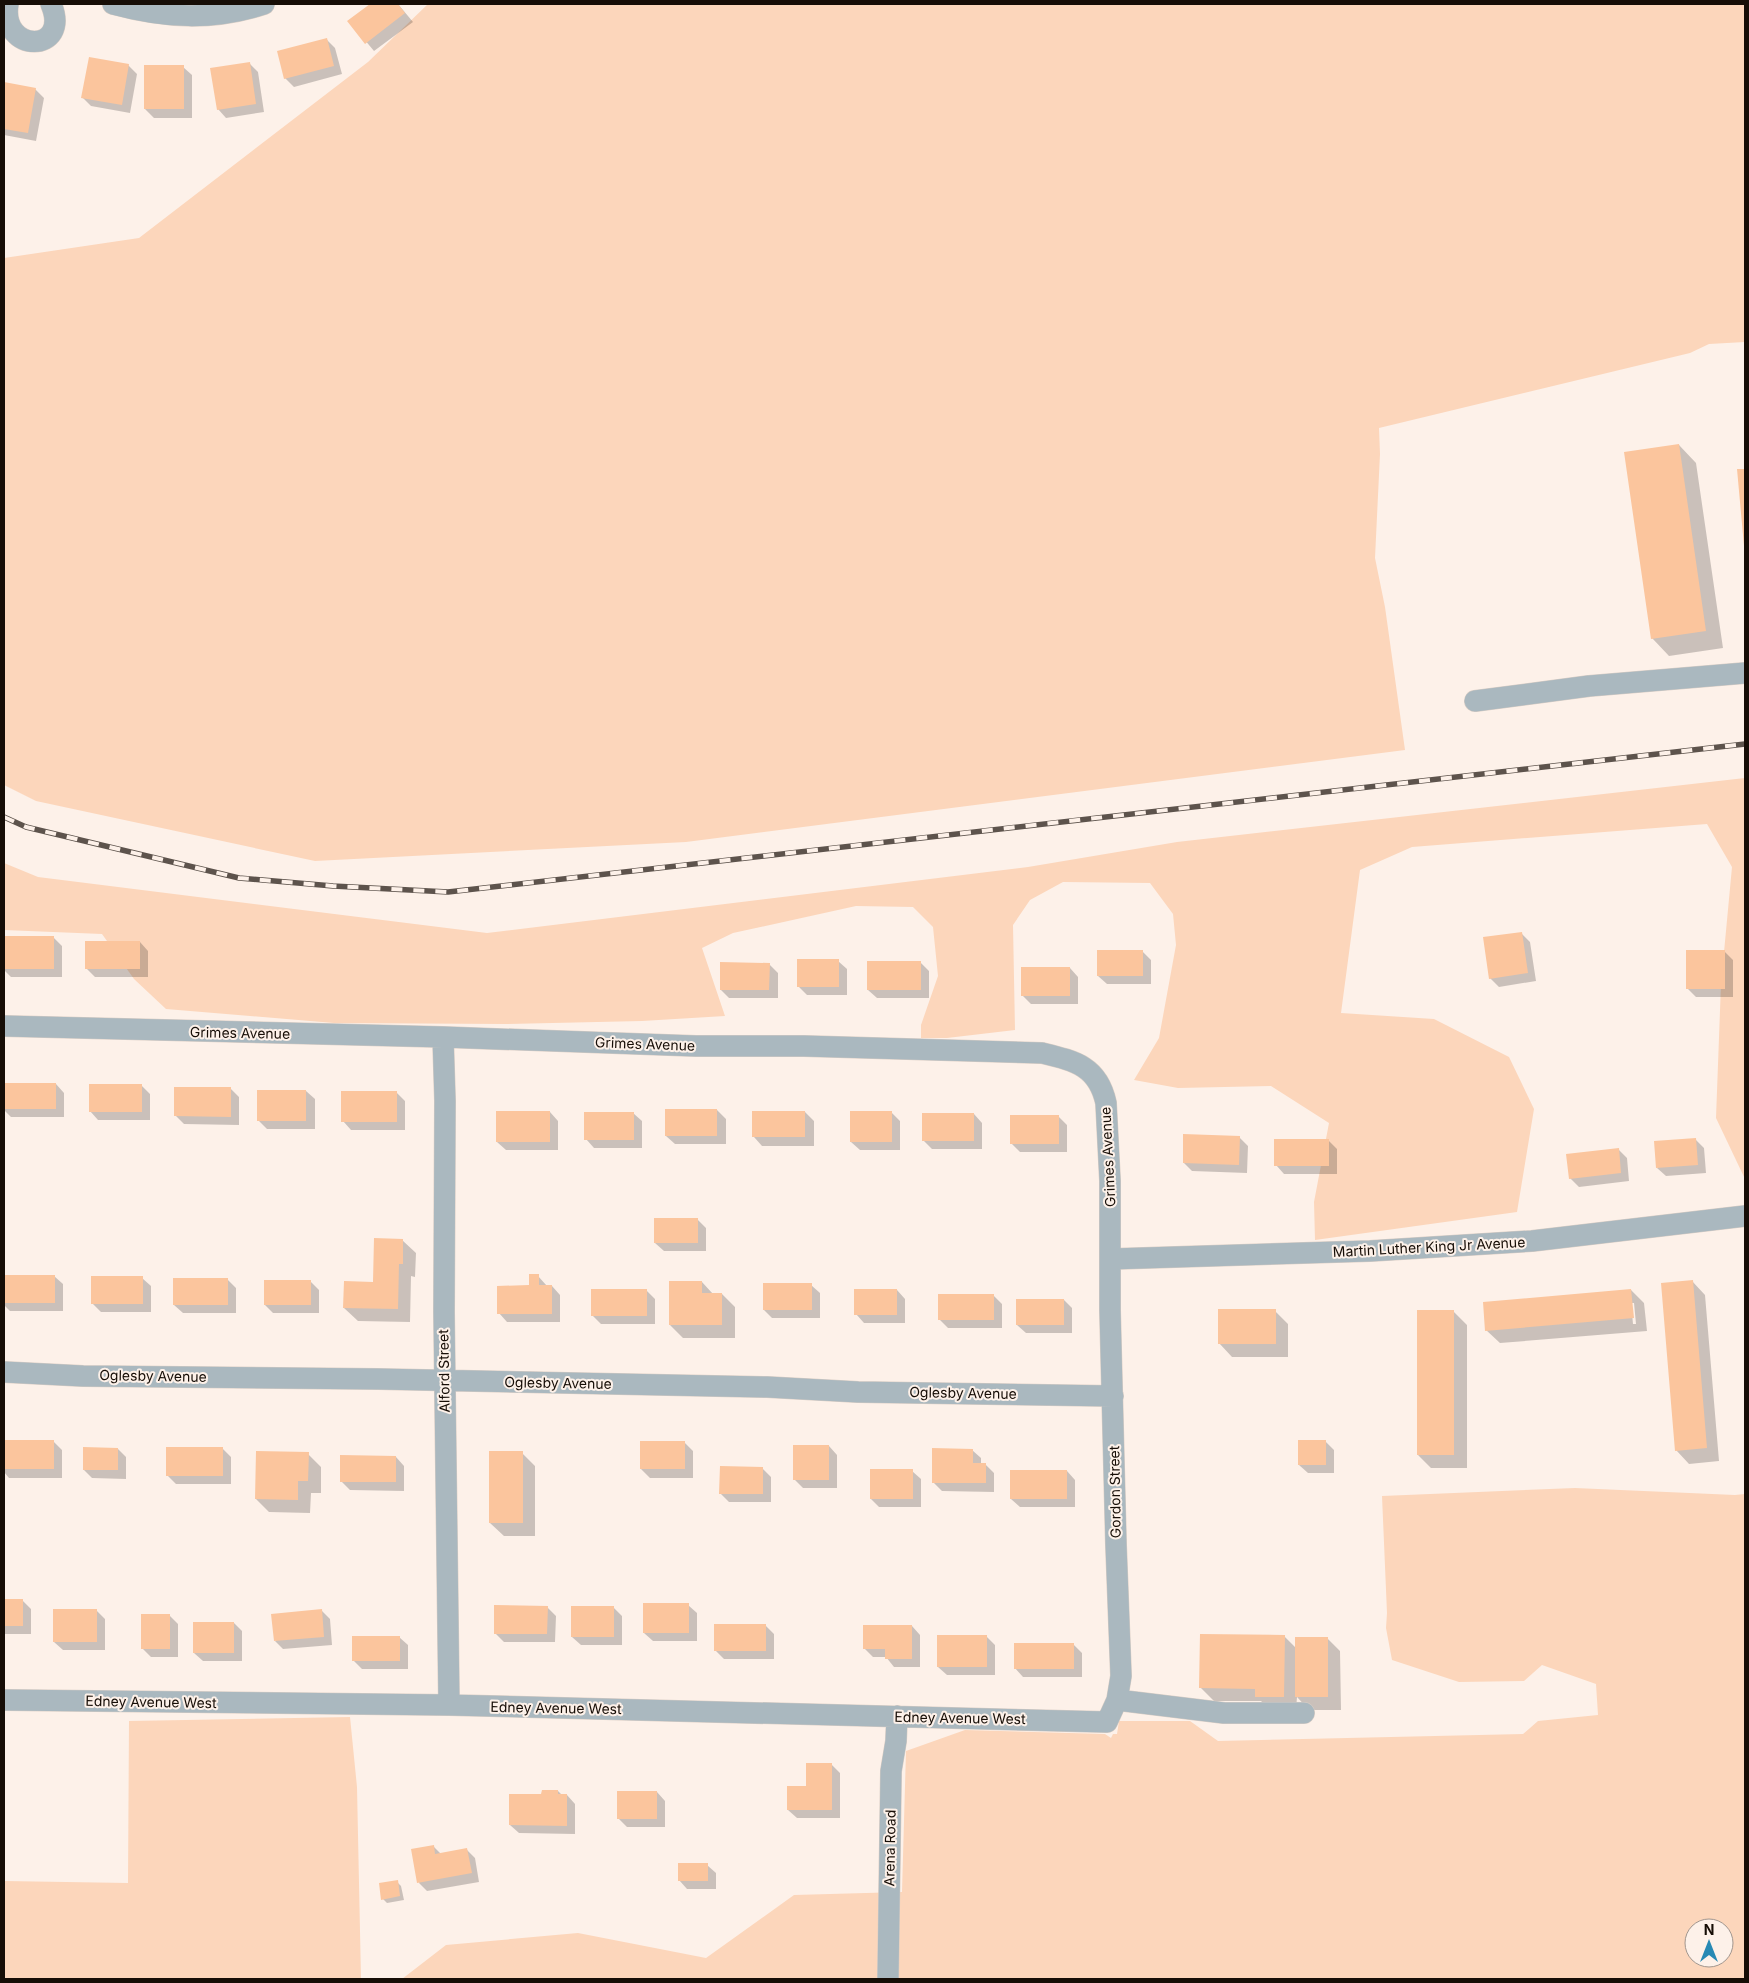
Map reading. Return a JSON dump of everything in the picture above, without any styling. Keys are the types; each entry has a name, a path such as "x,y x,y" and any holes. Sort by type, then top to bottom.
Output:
{"street":[{"path":"8,4 4,12 4,22 8,31 15,38 24,42 34,42 44,38 51,31 55,22 55,12 51,4"},
{"path":"113,4 166,15 194,15 219,14 264,4"},
{"path":"1475,701 1588,686 1745,673"},
{"name":"Grimes Avenue","path":"4,1026 443,1037 696,1046 804,1046 1042,1053 1071,1060 1094,1074 1104,1093 1110,1181 1111,1258"},
{"name":"Alford Street","path":"443,1037 445,1101 444,1380 449,1705"},
{"name":"Martin Luther King Jr Avenue","path":"1111,1258 1370,1251 1532,1241 1745,1216"},
{"name":"Gordon Street","path":"1107,1722 1117,1700 1121,1676 1112,1396 1111,1258"},
{"name":"Oglesby Avenue","path":"4,1372 83,1376 444,1380 767,1387 858,1392 1112,1396"},
{"name":"Edney Avenue West","path":"4,1700 449,1705 1107,1722"},
{"path":"1117,1700 1224,1713 1304,1713"},
{"name":"Arena Road","path":"888,1979 890,1771 896,1741 897,1716"}],"shaded area":[{"path":"428,4 1745,4 1745,342 1709,344 1690,353 1379,428 1380,454 1375,558 1385,607 1405,750 686,842 315,861 36,801 4,785 4,258 139,238 368,62"},
{"path":"1745,778 1745,1179 1716,1118 1721,984 1732,867 1707,824 1412,847 1360,870 1341,1013 1434,1019 1509,1057 1534,1109 1517,1212 1315,1240 1314,1202 1329,1123 1271,1086 1178,1088 1134,1080 1159,1038 1176,945 1173,914 1150,883 1063,882 1030,900 1013,925 1015,1030 947,1038 921,1038 921,1025 938,976 933,927 913,907 856,906 733,933 702,948 725,1016 642,1021 505,1024 334,1023 166,1009 134,979 102,934 4,930 4,863 38,877 487,933 1028,867 1177,842"},
{"path":"1575,1488 1745,1494 1745,1979 402,1979 446,1945 578,1933 706,1958 794,1895 902,1892 906,1751 965,1730 1105,1734 1111,1738 1113,1734 1117,1734 1119,1721 1190,1721 1218,1741 1523,1734 1538,1721 1598,1715 1596,1684 1542,1665 1524,1681 1459,1682 1392,1660 1386,1628 1382,1496"},
{"path":"350,1717 357,1787 361,1979 4,1979 4,1881 128,1883 129,1721"}],"building":[{"path":"370,4 398,4 405,13 365,44 347,21"},
{"path":"327,38 334,66 284,79 277,51"},
{"path":"89,57 129,64 122,105 81,98"},
{"path":"250,62 256,104 217,110 210,68"},
{"path":"144,65 184,65 184,109 144,109"},
{"path":"4,82 36,88 28,133 4,129"},
{"path":"1679,444 1706,631 1651,639 1624,452"},
{"path":"1737,469 1745,469 1745,546 1744,546"},
{"path":"1522,932 1528,973 1489,979 1483,937"},
{"path":"4,936 54,936 54,969 4,969"},
{"path":"85,941 140,941 140,969 85,969"},
{"path":"1097,950 1143,950 1143,976 1097,976"},
{"path":"1686,950 1725,950 1725,989 1686,989"},
{"path":"797,959 839,959 839,987 797,987"},
{"path":"867,961 921,961 921,990 867,990"},
{"path":"720,962 770,963 769,990 720,990"},
{"path":"1021,967 1070,967 1070,996 1021,996"},
{"path":"4,1083 56,1083 56,1109 4,1109"},
{"path":"89,1084 142,1084 142,1112 89,1112"},
{"path":"174,1087 231,1087 231,1117 174,1116"},
{"path":"257,1090 306,1090 306,1121 257,1121"},
{"path":"341,1091 397,1091 397,1122 341,1122"},
{"path":"665,1109 717,1109 717,1136 665,1136"},
{"path":"496,1111 550,1111 550,1142 496,1142"},
{"path":"752,1111 805,1111 805,1137 752,1137"},
{"path":"850,1111 892,1111 892,1142 850,1142"},
{"path":"584,1112 634,1112 634,1140 584,1140"},
{"path":"922,1113 974,1113 974,1141 922,1141"},
{"path":"1010,1115 1059,1115 1059,1144 1010,1144"},
{"path":"1183,1134 1240,1136 1239,1165 1183,1163"},
{"path":"1696,1138 1698,1165 1656,1168 1654,1141"},
{"path":"1274,1139 1329,1139 1329,1166 1274,1166"},
{"path":"1619,1148 1621,1173 1569,1179 1566,1154"},
{"path":"654,1218 698,1218 698,1243 654,1243"},
{"path":"374,1238 403,1239 403,1264 399,1264 398,1309 343,1308 344,1281 373,1282"},
{"path":"529,1274 539,1274 539,1285 552,1285 552,1314 497,1314 497,1286 529,1285"},
{"path":"4,1275 55,1275 55,1303 4,1303"},
{"path":"91,1276 143,1276 143,1304 91,1304"},
{"path":"173,1278 228,1278 228,1305 173,1305"},
{"path":"264,1280 311,1280 311,1305 264,1305"},
{"path":"1693,1280 1707,1448 1675,1451 1661,1283"},
{"path":"669,1281 702,1281 702,1293 722,1293 722,1325 669,1325"},
{"path":"763,1283 812,1283 812,1310 763,1310"},
{"path":"591,1289 647,1289 647,1316 591,1316"},
{"path":"854,1289 897,1289 897,1315 854,1315"},
{"path":"1631,1289 1634,1318 1485,1331 1483,1302"},
{"path":"938,1294 994,1294 994,1320 938,1320"},
{"path":"1016,1299 1064,1299 1064,1325 1016,1325"},
{"path":"1218,1309 1276,1309 1276,1344 1218,1344"},
{"path":"1417,1310 1454,1310 1454,1455 1417,1455"},
{"path":"4,1440 54,1440 54,1469 4,1469"},
{"path":"1298,1440 1326,1440 1326,1465 1298,1465"},
{"path":"640,1441 685,1441 685,1469 640,1469"},
{"path":"793,1445 829,1445 829,1480 793,1480"},
{"path":"83,1447 118,1448 118,1470 83,1470"},
{"path":"166,1447 223,1447 223,1476 166,1476"},
{"path":"932,1448 973,1449 973,1463 986,1463 986,1483 932,1483"},
{"path":"256,1451 309,1452 308,1481 298,1481 298,1500 255,1499"},
{"path":"489,1451 523,1451 523,1523 489,1523"},
{"path":"340,1455 396,1456 396,1482 340,1482"},
{"path":"720,1466 763,1467 763,1494 719,1494"},
{"path":"870,1469 913,1469 913,1499 870,1499"},
{"path":"1010,1470 1067,1470 1067,1499 1010,1499"},
{"path":"4,1599 23,1599 23,1626 4,1626"},
{"path":"643,1603 689,1603 689,1633 643,1633"},
{"path":"494,1605 548,1606 547,1634 494,1634"},
{"path":"571,1606 614,1606 614,1637 571,1637"},
{"path":"53,1609 97,1609 97,1642 53,1642"},
{"path":"322,1609 324,1637 274,1641 271,1614"},
{"path":"141,1614 170,1614 170,1649 141,1649"},
{"path":"193,1622 234,1622 234,1653 193,1653"},
{"path":"714,1624 766,1624 766,1651 714,1651"},
{"path":"863,1625 912,1625 912,1659 885,1659 885,1649 863,1649"},
{"path":"1200,1634 1285,1635 1284,1697 1255,1697 1255,1689 1199,1688"},
{"path":"937,1635 987,1635 987,1667 937,1667"},
{"path":"352,1636 400,1636 400,1661 352,1661"},
{"path":"1295,1637 1328,1637 1328,1697 1295,1697"},
{"path":"1014,1643 1074,1643 1074,1669 1014,1669"},
{"path":"806,1763 832,1763 832,1810 787,1810 787,1786 806,1786"},
{"path":"542,1790 558,1790 558,1794 567,1794 567,1826 509,1825 509,1794 541,1794"},
{"path":"617,1791 657,1791 657,1819 617,1819"},
{"path":"434,1845 435,1854 467,1848 472,1873 417,1883 411,1849"},
{"path":"678,1863 708,1863 708,1881 678,1881"},
{"path":"398,1880 400,1896 381,1900 379,1883"}],"railway":[{"path":"4,817 26,827 239,878 333,886 448,892 1745,744"}]}
